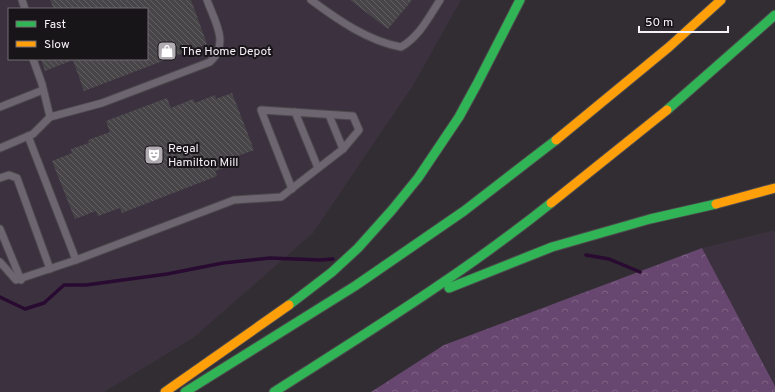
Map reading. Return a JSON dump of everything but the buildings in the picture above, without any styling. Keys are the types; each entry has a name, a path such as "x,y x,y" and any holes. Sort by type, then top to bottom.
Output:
{"highway":[{"path":"165,392 295,302 336,268 373,232 401,200 426,167 449,132 469,98 520,0"},
{"path":"185,392 355,286 464,211 569,130 669,47 721,0"},
{"path":"274,392 413,303 513,232 593,170 685,95 775,15"},
{"path":"413,303 504,265 552,247 650,219 698,209 775,188"}],"lane":[{"path":"0,148 33,134 50,117 102,104 210,62 216,57 221,45 220,35 207,0"},
{"path":"311,0 349,26 386,44 401,47 410,42 440,0"},
{"path":"33,60 44,90 50,117"},
{"path":"0,107 44,90"},
{"path":"0,262 16,280 21,280 234,200 281,197 292,189 343,149 359,130 353,116 261,110 292,189"},
{"path":"295,112 318,168"},
{"path":"328,115 343,149"},
{"path":"28,136 76,260"},
{"path":"0,178 9,176 17,178 50,268"},
{"path":"0,229 21,280"}],"shaded area":[{"path":"0,0 461,0 414,84 313,233 193,338 104,392 0,392"},
{"path":"775,230 775,385 702,248"}],"green space":[{"path":"702,248 775,386 775,392 371,392 444,345"}],"waterway":[{"path":"586,255 609,259 640,272"},
{"path":"0,297 25,309 44,303 64,285 86,285 167,274 223,263 270,258 320,260 333,259"}],"traffic: fast":[{"path":"289,305 332,272 358,248 418,178 459,117 520,0"},
{"path":"667,110 775,15"},
{"path":"185,392 355,286 464,211 556,140"},
{"path":"274,392 450,278 518,229 551,203"},
{"path":"449,288 552,247 650,219 716,204"}],"traffic: slow":[{"path":"556,140 669,47 721,0"},
{"path":"551,203 667,110"},
{"path":"716,204 775,188"},
{"path":"165,392 289,305"}],"place":[{"name":"The Home Depot","path":"167,51"},
{"name":"Regal Hamilton Mill","path":"154,155"}]}
